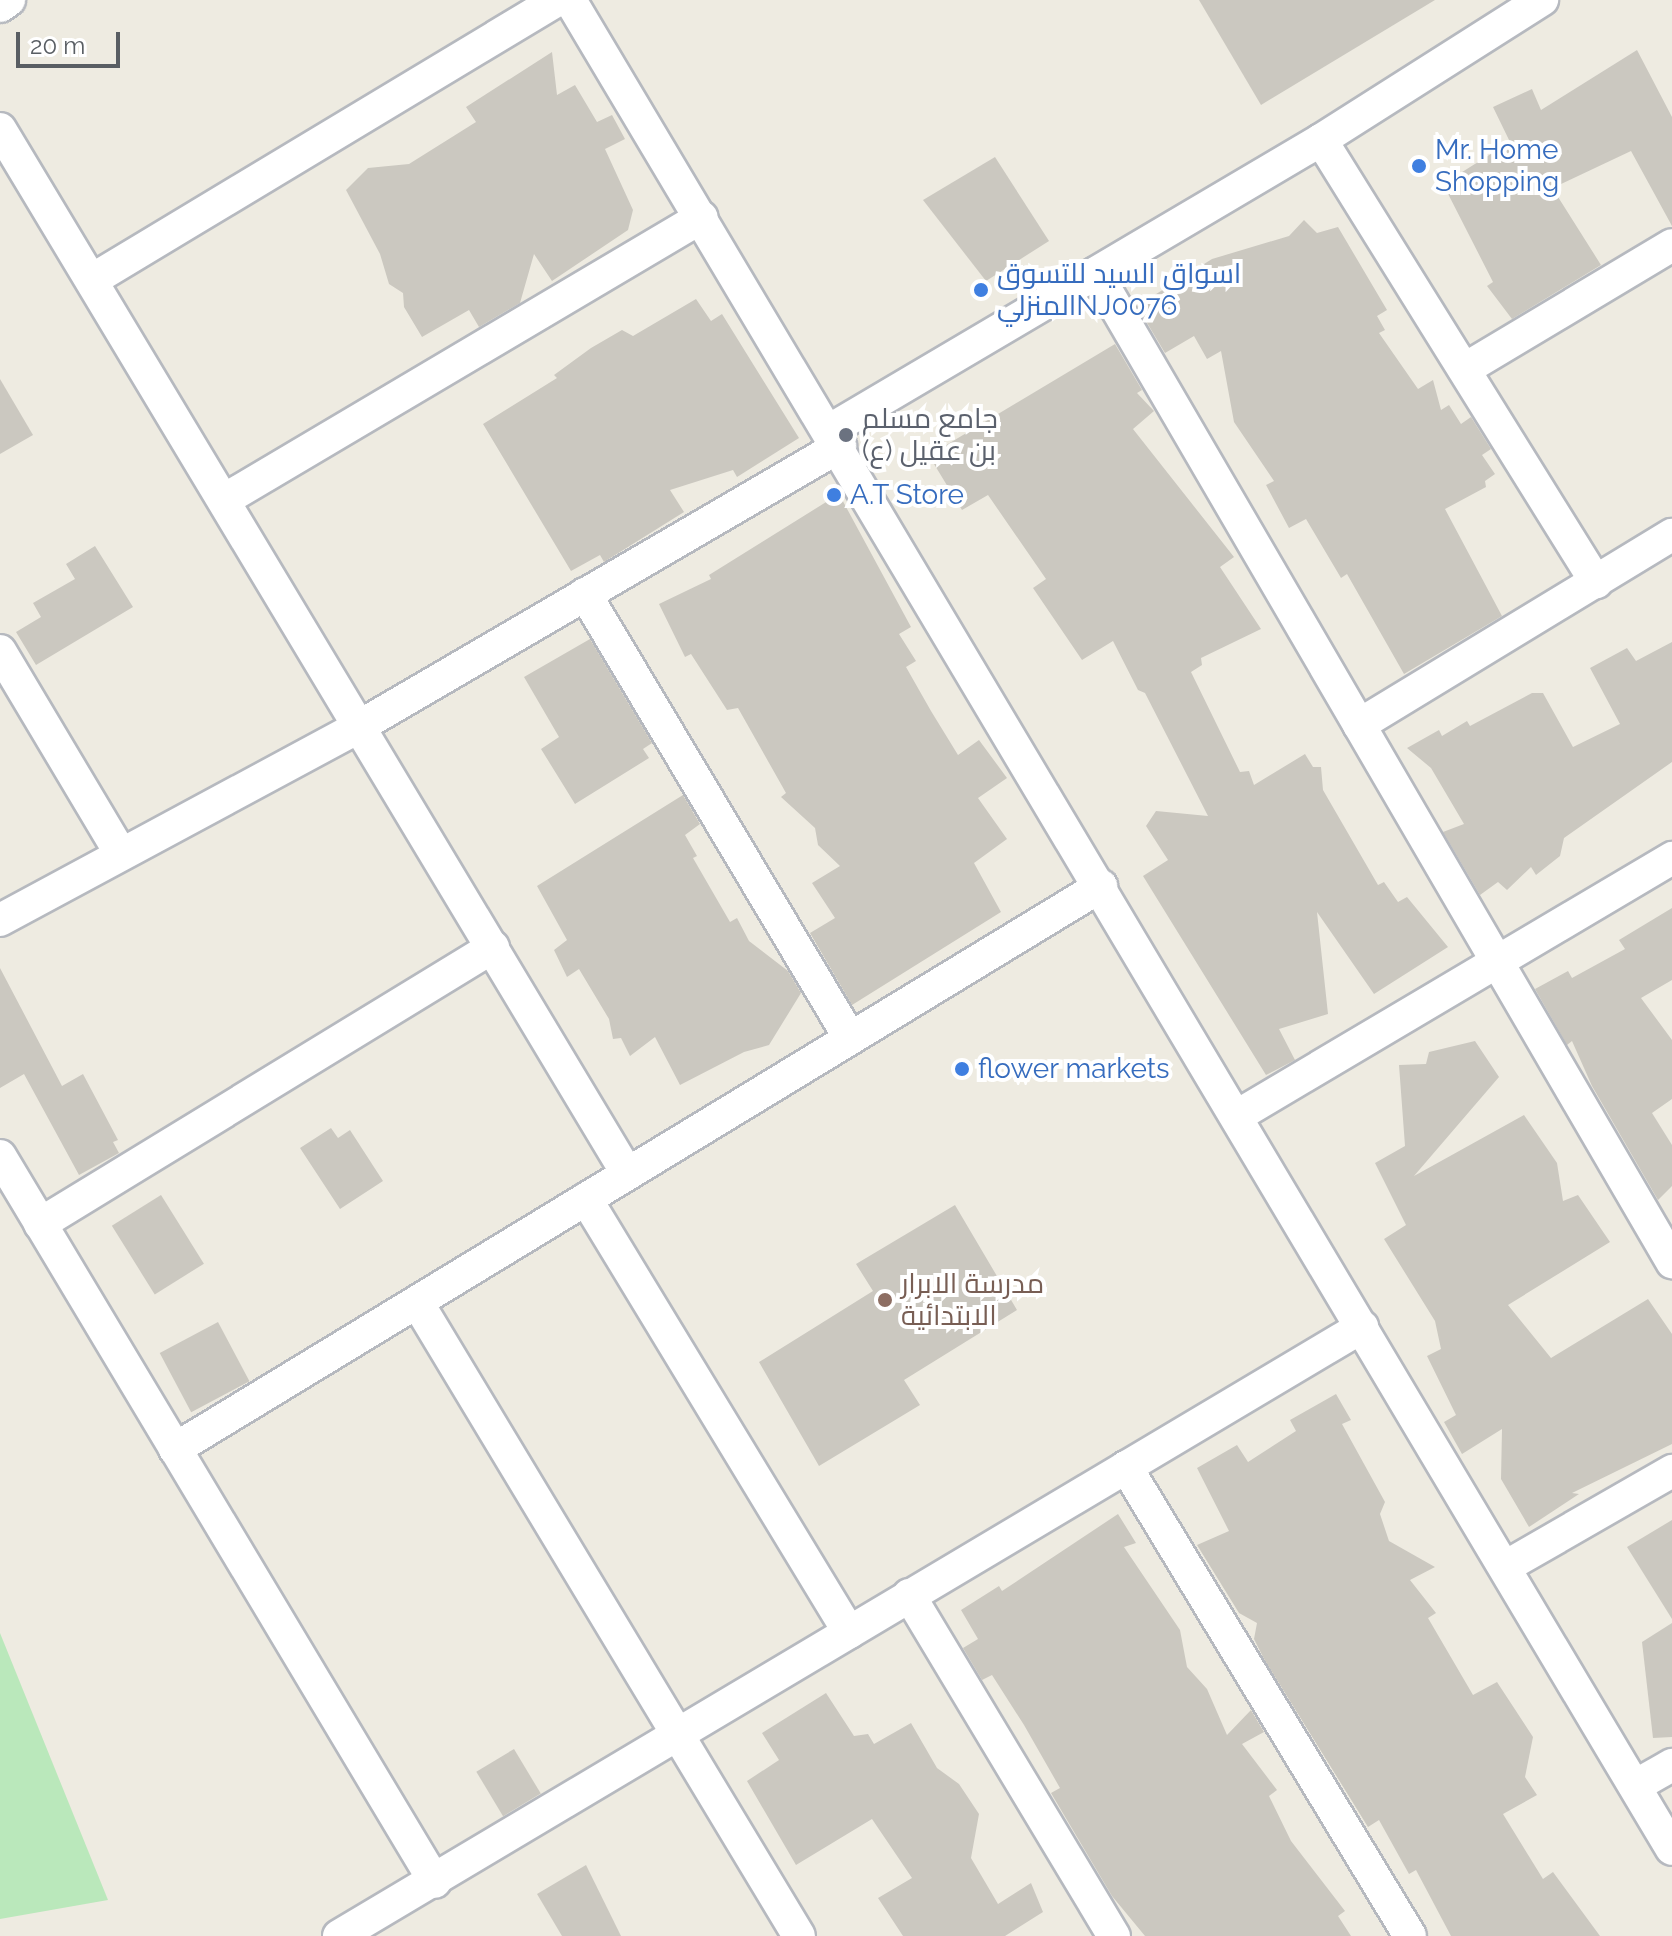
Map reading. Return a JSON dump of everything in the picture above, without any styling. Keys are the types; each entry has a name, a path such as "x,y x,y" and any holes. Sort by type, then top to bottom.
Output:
{"street":[{"path":"0,6 9,0"},
{"path":"92,280 557,0"},
{"path":"570,0 835,438 1672,1849"},
{"path":"0,920 360,726 585,594 1096,273 1321,140 1542,0"},
{"path":"0,129 627,1173"},
{"path":"1321,140 1596,582"},
{"path":"224,500 702,217"},
{"path":"1465,369 1672,245"},
{"path":"1096,273 1672,1262"},
{"path":"1359,725 1672,535"},
{"path":"585,594 850,1038"},
{"path":"0,651 121,854"},
{"path":"1237,1116 1672,858"},
{"path":"175,1449 1101,886"},
{"path":"40,1224 493,947"},
{"path":"0,1156 435,1882"},
{"path":"586,1199 849,1632"},
{"path":"417,1302 676,1738 799,1936"},
{"path":"339,1936 435,1882 909,1595 1362,1327"},
{"path":"1126,1467 1410,1936"},
{"path":"1505,1567 1672,1471"},
{"path":"909,1595 1114,1936"},
{"path":"1635,1786 1672,1765"}],"green space":[{"path":"0,1633 108,1900 0,1919"}],"building":[{"path":"1199,0 1435,0 1261,105"},
{"path":"1637,50 1672,117 1672,226 1631,151 1559,185 1553,189 1601,265 1512,319 1487,286 1493,282 1443,184 1510,142 1493,107 1532,89 1541,110"},
{"path":"552,52 557,95 575,85 597,122 612,115 625,139 605,149 633,210 628,230 552,281 534,254 520,303 479,327 469,310 422,337 404,307 403,293 389,284 380,254 346,190 368,168 409,164 476,122 466,107"},
{"path":"995,157 1049,241 986,281 923,200"},
{"path":"1304,220 1317,233 1338,227 1387,310 1377,316 1385,330 1379,333 1418,389 1433,380 1441,410 1449,405 1461,424 1471,417 1491,449 1482,455 1495,474 1485,481 1486,487 1445,509 1502,616 1404,674 1347,574 1341,578 1306,519 1289,528 1266,485 1274,481 1234,422 1221,351 1207,359 1194,336 1165,353 1137,306 1212,259 1289,236"},
{"path":"696,299 711,321 722,314 799,438 737,477 733,470 670,490 684,512 604,562 600,555 571,571 483,424 557,378 554,375 591,348 622,330 633,336"},
{"path":"1115,344 1142,390 1137,393 1154,411 1133,429 1234,557 1220,567 1261,629 1201,658 1202,665 1191,672 1240,772 1249,771 1254,785 1305,754 1313,767 1321,767 1323,790 1378,885 1384,882 1398,902 1407,897 1448,947 1374,994 1317,912 1328,1014 1279,1029 1295,1060 1266,1075 1143,876 1168,860 1146,826 1156,811 1208,816 1145,693 1138,690 1113,641 1082,660 1033,588 1046,579 988,495 962,510 934,464 938,450"},
{"path":"0,379 33,435 0,454"},
{"path":"839,494 911,627 899,634 916,661 906,667 931,711 958,755 979,740 1007,778 978,798 1007,839 974,863 1001,912 852,1005 810,933 835,918 812,883 840,866 818,845 815,828 781,797 786,793 738,708 727,710 691,654 685,657 659,604 711,579 709,575"},
{"path":"95,546 133,607 36,665 16,632 41,617 33,603 75,579 66,564"},
{"path":"590,639 652,743 643,749 649,758 575,804 541,749 559,737 524,677"},
{"path":"1672,642 1672,762 1564,838 1560,856 1536,875 1531,867 1507,890 1498,882 1480,895 1443,832 1464,824 1431,768 1407,748 1439,730 1442,736 1467,721 1470,726 1532,693 1543,693 1573,747 1620,724 1590,668 1627,648 1636,661"},
{"path":"683,795 700,824 685,835 697,856 693,858 730,922 737,918 749,941 788,971 801,993 769,1045 744,1052 680,1085 655,1037 630,1056 621,1038 613,1039 609,1019 579,969 567,977 554,950 567,940 537,886"},
{"path":"1672,908 1672,980 1641,998 1672,1040 1672,1099 1652,1113 1672,1145 1672,1186 1658,1200 1592,1086 1572,1041 1567,1045 1535,989 1568,971 1572,978 1625,949 1619,940"},
{"path":"0,968 62,1086 83,1074 118,1140 113,1142 119,1153 79,1175 24,1074 0,1088"},
{"path":"1475,1041 1499,1077 1414,1176 1524,1115 1557,1163 1563,1201 1578,1195 1610,1242 1508,1305 1551,1358 1648,1299 1672,1334 1672,1444 1572,1493 1579,1494 1529,1527 1501,1479 1502,1429 1462,1454 1444,1422 1456,1415 1427,1356 1441,1349 1435,1321 1384,1239 1406,1225 1375,1163 1405,1146 1399,1065 1426,1064 1429,1052"},
{"path":"331,1128 338,1138 350,1130 383,1181 340,1209 300,1148"},
{"path":"161,1195 204,1264 155,1294 112,1226"},
{"path":"955,1205 1017,1310 904,1380 920,1405 819,1466 759,1362 873,1291 856,1264"},
{"path":"218,1322 249,1381 191,1412 160,1353"},
{"path":"1336,1394 1351,1420 1342,1424 1385,1502 1380,1514 1389,1541 1435,1567 1410,1580 1436,1613 1428,1618 1473,1695 1497,1682 1533,1737 1525,1777 1537,1795 1503,1814 1543,1879 1553,1872 1600,1936 1451,1936 1416,1870 1409,1874 1379,1820 1368,1827 1264,1659 1254,1639 1257,1623 1239,1613 1197,1545 1229,1531 1197,1468 1237,1445 1248,1462 1296,1431 1290,1420"},
{"path":"1118,1514 1136,1543 1124,1547 1180,1630 1187,1667 1207,1689 1227,1735 1251,1710 1264,1732 1242,1744 1277,1790 1269,1796 1291,1841 1345,1911 1338,1916 1351,1936 1145,1936 1112,1896 1051,1793 1060,1788 1024,1725 992,1675 982,1680 963,1648 978,1639 961,1610 999,1586 1002,1591"},
{"path":"1672,1520 1672,1619 1627,1547"},
{"path":"1672,1623 1672,1737 1653,1738 1642,1642"},
{"path":"826,1693 854,1736 868,1734 874,1744 911,1723 937,1768 959,1784 979,1814 971,1858 998,1904 1031,1883 1043,1912 1005,1936 903,1936 878,1898 912,1878 872,1819 796,1865 747,1781 779,1760 762,1733"},
{"path":"514,1749 541,1794 503,1816 476,1772"},
{"path":"586,1865 621,1936 562,1936 537,1894"}],"place":[{"name":"Mr. Home Shopping","path":"1419,166"},
{"name":"اسواق السيد للتسوق المنزليNJ0076","path":"981,290"},
{"name":"جامع مسلم بن عقيل (ع)","path":"846,435"},
{"name":"A.T Store","path":"834,495"},
{"name":"flower markets","path":"962,1069"},
{"name":"مدرسة الابرار الابتدائية","path":"885,1300"}]}
